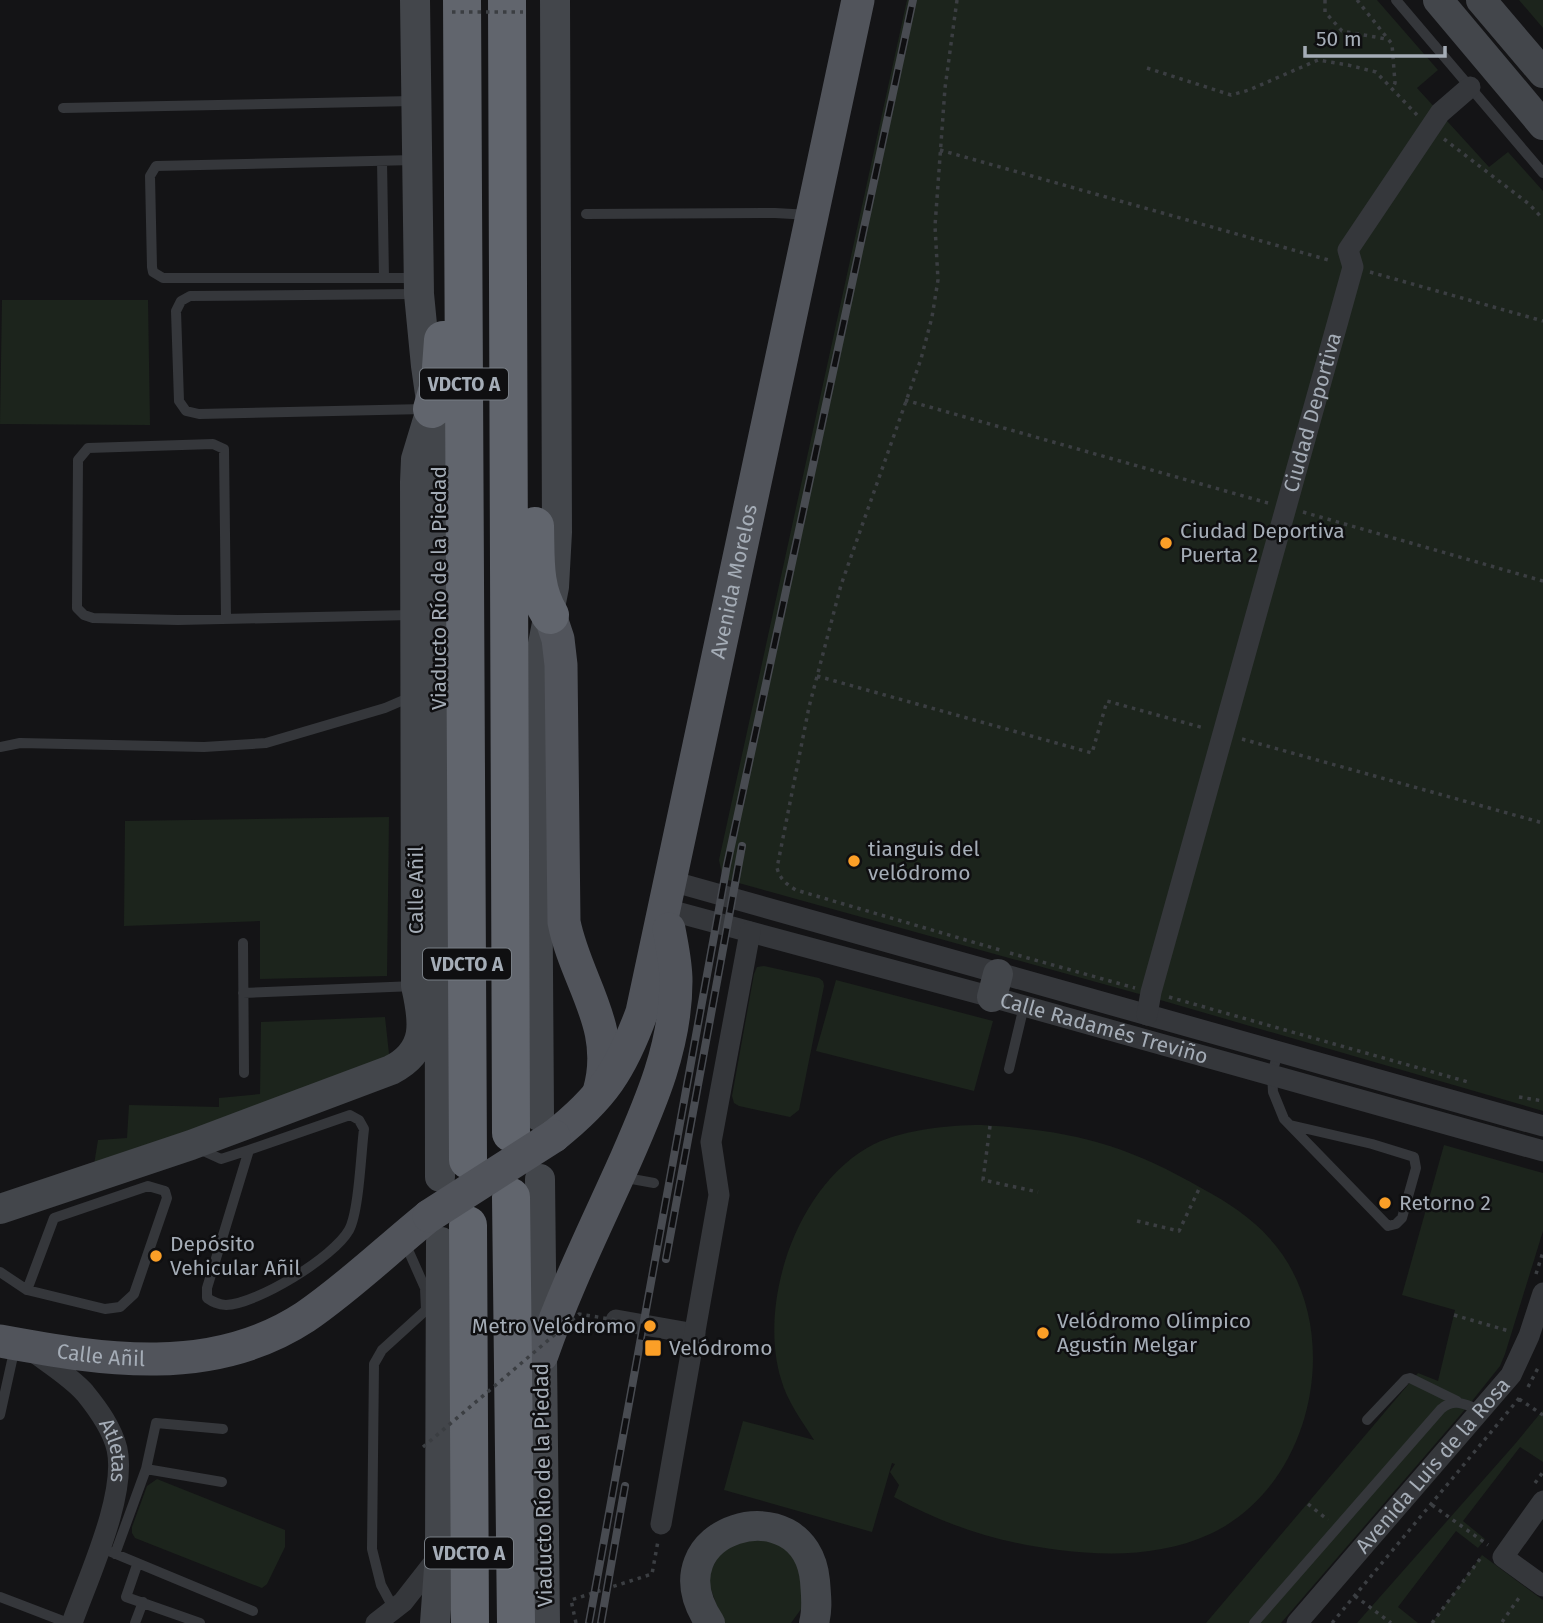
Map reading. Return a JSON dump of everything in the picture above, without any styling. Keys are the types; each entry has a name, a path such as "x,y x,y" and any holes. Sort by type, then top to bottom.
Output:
{"highway":[{"name":"Viaducto Río de la Piedad","path":"454,1169 467,730 461,143 457,6"},
{"name":"VDCTO A","path":"515,6 508,93 535,1128"},
{"path":"508,93 529,258 537,576 542,603 550,615"},
{"path":"432,409 440,381 452,191 461,143"},
{"name":"Viaducto Río de la Piedad","path":"516,1623 526,1188"},
{"name":"VDCTO A","path":"446,1228 470,1623"}],"main road":[{"name":"Viaducto Río de la Piedad","path":"415,0 419,286 439,457 454,1169"},
{"path":"535,1128 536,680 554,587 556,532 555,0"},
{"name":"Avenida Morelos","path":"535,1128 597,1098 623,1061 648,987 858,0"},
{"path":"1438,0 1543,125"},
{"path":"1480,0 1543,74"},
{"name":"Calle Añil","path":"0,1209 191,1145 391,1070 411,1055 421,1037 423,1016 416,986 416,460 432,409"},
{"path":"550,615 558,639 561,665 564,922 569,944 588,987 603,1038 604,1065 597,1098"},
{"path":"542,1355 558,1307 654,1094 666,1056 673,1023 676,981 668,895"},
{"name":"Calle Añil","path":"14,1344 151,1360 222,1353 265,1338 304,1317 352,1282 402,1238 446,1228 535,1128"},
{"name":"Viaducto Río de la Piedad","path":"526,1188 563,1618"},
{"path":"435,1623 440,1554 446,1228"},
{"path":"710,1623 699,1603 696,1590 698,1563 712,1542 737,1528 752,1525 777,1528 798,1542 814,1568 820,1618"}],"street":[{"name":"Ciudad Deportiva","path":"1147,1015 1151,992 1353,267 1348,250 1440,113 1470,87"},
{"name":"Calle Radamés Treviño","path":"668,895 750,932 1147,1015 1543,1126"},
{"name":"Calle Radamés Treviño","path":"668,895 995,985 1024,1006 1543,1151"},
{"path":"661,1524 719,1195 711,1142 750,932"},
{"name":"Avenida Luis de la Rosa","path":"1297,1623 1517,1366 1543,1293"},
{"path":"615,1320 695,1334"},
{"name":"Atletas","path":"14,1344 83,1391 107,1423 117,1448 118,1474 107,1550 70,1623"},
{"path":"1538,1583 1503,1558 1543,1501"},
{"path":"376,1623 421,1581 440,1554"}],"lane":[{"path":"1396,0 1543,173"},
{"path":"63,108 416,101"},
{"path":"416,160 161,164 152,170 150,176 152,267 158,276 384,278 419,286"},
{"path":"382,161 384,278"},
{"path":"586,214 775,213 812,216"},
{"path":"419,286 190,296 181,301 176,311 179,401 186,411 199,414 432,409"},
{"path":"226,618 224,449 213,444 109,446 88,448 82,453 78,460 77,608 84,615 93,618 226,618 415,615"},
{"path":"0,747 20,743 204,747 266,743 385,708 416,694"},
{"path":"243,943 244,1073"},
{"path":"243,993 416,986"},
{"path":"1009,1069 1024,1006"},
{"path":"1278,1052 1272,1074 1274,1096 1284,1119 1382,1221 1388,1226 1396,1224 1402,1218 1416,1168 1417,1162 1413,1157 1372,1144 1290,1125"},
{"path":"191,1145 221,1158 350,1115 359,1120 364,1129 354,1215 348,1231 303,1273 288,1282 228,1305 215,1304 207,1297 207,1288 249,1150"},
{"path":"618,1177 654,1184"},
{"path":"0,1272 27,1290 113,1309 128,1301 134,1294 167,1198 165,1191 148,1186 54,1218 27,1290"},
{"path":"394,1609 381,1585 372,1549 374,1364 382,1350 426,1310 425,1288 402,1238"},
{"path":"0,1415 14,1344"},
{"path":"1367,1420 1406,1378 1481,1410"},
{"path":"1254,1623 1441,1409 1448,1403 1457,1401"},
{"path":"223,1429 156,1423 146,1469 107,1550 253,1611"},
{"path":"146,1469 222,1482"},
{"path":"136,1564 126,1597 200,1623"},
{"path":"0,1597 70,1623"},
{"path":"135,1623 143,1602"}],"path":[{"path":"957,0 940,150 935,226 938,280 932,317 921,359 841,585 817,676 777,868 779,876 796,890 1479,1086"},
{"path":"1325,0 1325,12 1342,31 1388,39"},
{"path":"1357,0 1392,44 1395,83 1392,90"},
{"path":"457,6 515,6"},
{"path":"1147,68 1231,95 1318,60 1376,72 1430,128"},
{"path":"940,150 1543,321"},
{"path":"1461,154 1529,204 1543,219"},
{"path":"905,400 1543,581"},
{"path":"817,676 1092,753 1107,701 1543,823"},
{"path":"1518,1097 1543,1101"},
{"path":"990,1126 983,1180 1038,1192"},
{"path":"1137,1221 1180,1231 1200,1187"},
{"path":"423,1447 579,1314 615,1320"},
{"path":"1454,1315 1518,1333"},
{"path":"1332,1623 1519,1399 1531,1383 1542,1359"},
{"path":"1519,1399 1543,1415"},
{"path":"1308,1504 1338,1528"},
{"path":"1432,1505 1503,1558"},
{"path":"576,1623 563,1618 571,1600 652,1573 661,1524"},
{"path":"1502,1622 1538,1583"},
{"path":"1355,1596 1391,1623"}],"shaded area":[{"name":"Ciudad Deportiva Puerta 2","path":"907,0 1377,0 1438,70 1417,88 1489,167 1508,152 1543,191 1543,1111 1150,997 728,880 722,874 719,860"},
{"path":"1519,0 1543,0 1543,28"},
{"path":"2,300 148,300 150,425 0,424"},
{"path":"389,817 387,976 260,979 260,921 124,926 125,821"},
{"path":"764,966 819,978 824,986 799,1110 790,1117 739,1106 734,1103 732,1096 754,974 757,967"},
{"path":"836,980 993,1021 974,1091 816,1051"},
{"path":"385,1017 390,1063 93,1171 98,1140 127,1138 129,1105 219,1107 219,1098 260,1094 261,1022"},
{"name":"Velódromo Olímpico Agustín Melgar","path":"982,1125 1071,1136 1148,1160 1212,1194 1247,1217 1270,1239 1294,1274 1308,1315 1313,1357 1309,1401 1296,1442 1275,1480 1246,1511 1210,1534 1173,1547 1117,1553 1059,1550 1016,1543 954,1525 894,1497 899,1485 890,1472 895,1464 892,1463 872,1532 724,1490 743,1421 814,1440 791,1403 781,1379 775,1349 775,1317 779,1283 789,1250 820,1191 842,1167 879,1142 923,1130"},
{"path":"1444,1145 1543,1173 1543,1231 1500,1366 1281,1623 1206,1623 1418,1373 1438,1381 1455,1310 1402,1295"},
{"path":"1543,1410 1543,1462 1520,1447 1463,1521 1485,1539 1478,1548 1456,1531 1398,1607 1418,1623 1357,1623 1515,1444"},
{"path":"157,1479 285,1530 285,1547 267,1584 262,1588 135,1538 132,1527 147,1486"},
{"path":"763,1534 801,1559 804,1605 791,1623 723,1623 707,1578 722,1549"},
{"path":"1482,1555 1543,1600 1543,1623 1432,1623"}],"railway":[{"path":"589,1623 727,865 913,0"},
{"path":"666,1259 742,846"},
{"path":"601,1623 625,1486"}],"place":[{"name":"Ciudad Deportiva Puerta 2","path":"1166,543"},
{"name":"tianguis del velódromo","path":"854,861"},
{"name":"Retorno 2","path":"1385,1203"},
{"name":"Depósito Vehicular Añil","path":"156,1256"},
{"name":"Metro Velódromo","path":"650,1326"},
{"name":"Velódromo Olímpico Agustín Melgar","path":"1043,1333"},
{"name":"Velódromo","path":"653,1348"}]}
